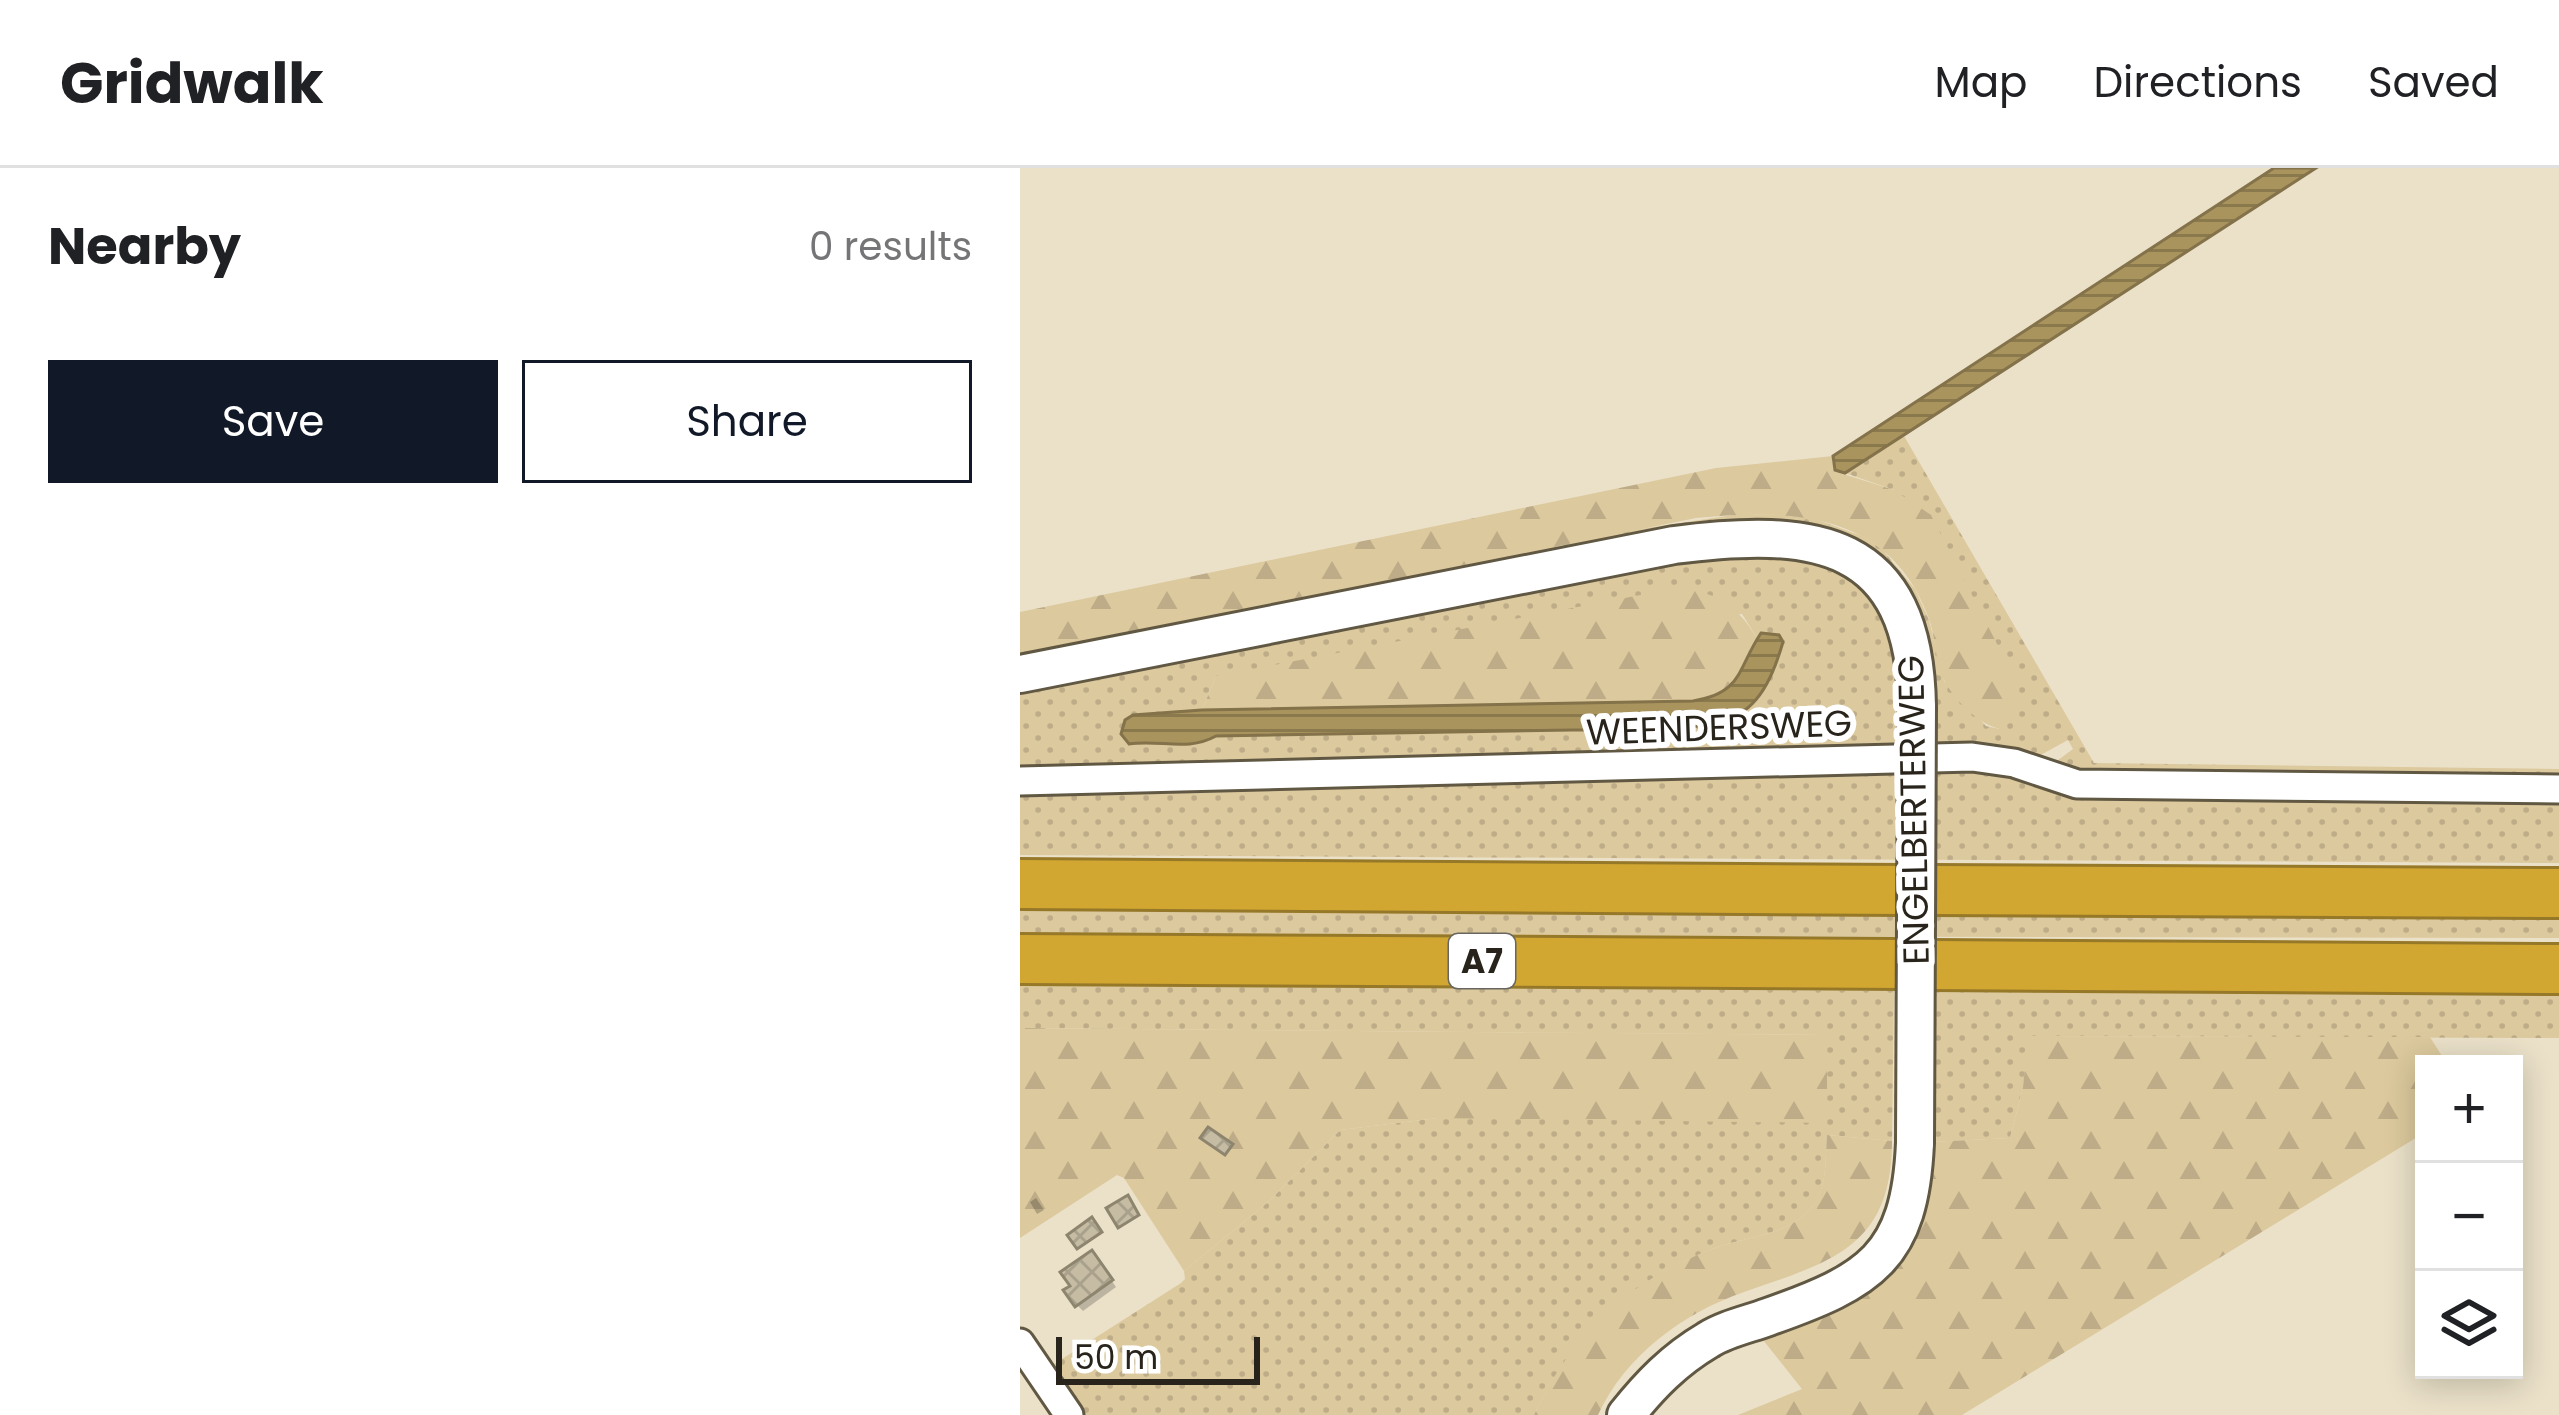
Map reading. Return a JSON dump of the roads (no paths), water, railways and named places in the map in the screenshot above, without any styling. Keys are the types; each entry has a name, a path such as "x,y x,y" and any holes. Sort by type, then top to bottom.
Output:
{"highway":[{"name":"A7","path":"1020,884 2559,893"},
{"name":"A7","path":"1042,959 2559,969"}],"street":[{"name":"ENGELBERTERWEG","path":"1020,674 1674,545 1740,537 1812,541 1832,548 1883,587 1913,644 1917,707 1915,1143 1906,1211 1892,1247 1864,1275 1811,1302 1710,1338 1659,1374 1626,1415"},
{"name":"WEENDERSWEG","path":"1020,781 1972,757 2014,763 2077,784 2559,789"},
{"path":"1020,1343 1069,1415"}]}
